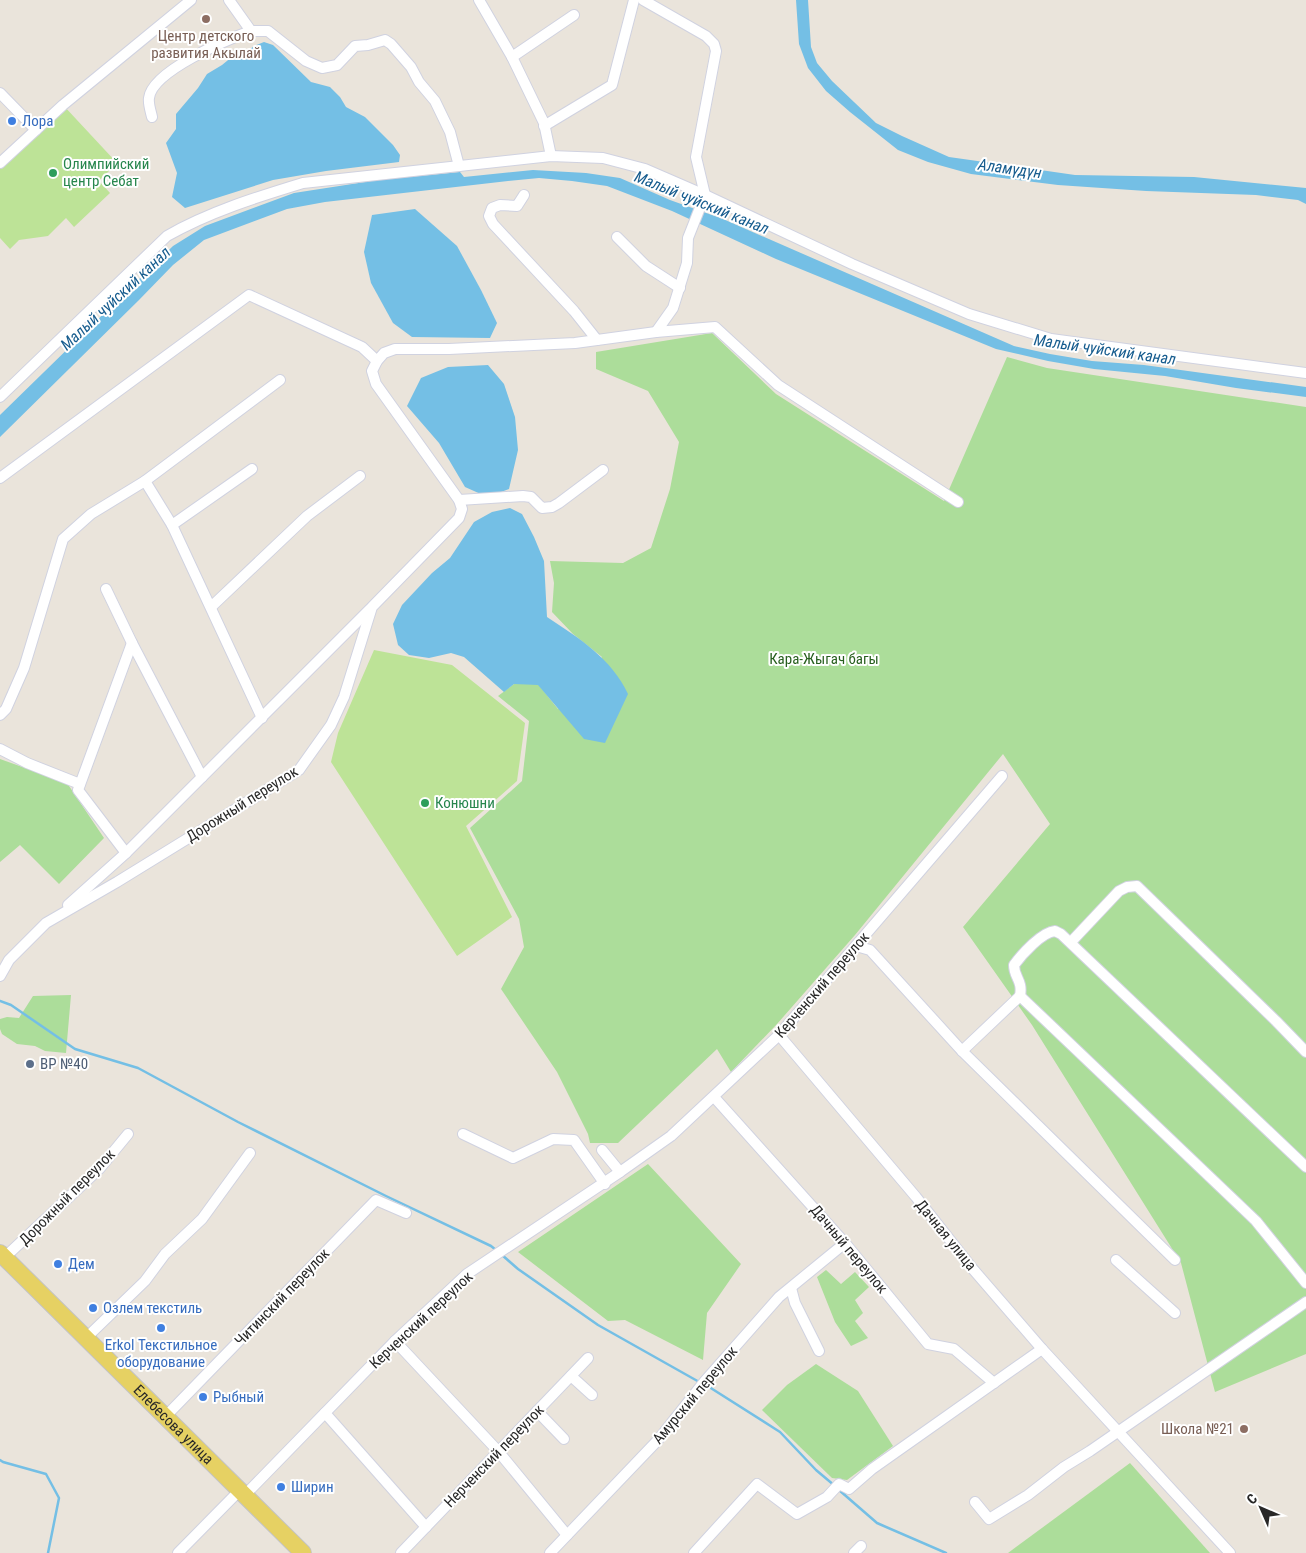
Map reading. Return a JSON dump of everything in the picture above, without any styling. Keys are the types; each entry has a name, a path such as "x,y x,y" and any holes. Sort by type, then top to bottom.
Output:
{"main road":[{"name":"Елебесова улица","path":"2,1256 303,1553"}],"street":[{"path":"0,163 62,105 191,0"},
{"path":"229,0 251,31"},
{"path":"479,0 512,57 544,126 551,156"},
{"path":"544,126 612,85 634,0"},
{"path":"643,0 706,36 714,44 716,50 696,157 703,200 688,238 688,263 673,308 656,332"},
{"path":"512,57 574,15"},
{"path":"152,118 149,97 156,84 179,65 215,44 251,31 268,31 306,61 322,68 337,65 355,46 368,45 385,40 391,44 411,67 419,82 435,101 450,132 459,166"},
{"path":"0,93 36,130"},
{"path":"0,397 167,236 191,222 266,194 303,183 551,156 603,158 645,169 703,200 969,314 1051,339 1306,373"},
{"path":"524,195 517,206 500,205 492,208 489,216 493,224 574,310 597,340"},
{"path":"617,237 646,266 680,288"},
{"path":"0,478 249,295 362,348 377,361"},
{"path":"603,470 552,507 542,508 530,497 523,496 459,500 376,384 372,372 377,361 384,353 395,349 449,349 575,343 656,332 715,327 778,385 958,502"},
{"path":"0,715 6,708 24,668 63,539 91,514 145,481 280,380"},
{"path":"172,525 252,469"},
{"path":"210,607 306,516 360,476"},
{"path":"145,481 172,525 262,718"},
{"name":"Дорожный переулок","path":"0,976 9,960 46,923 118,882 299,770 331,724 344,697 372,607 460,518 462,509 459,500"},
{"path":"106,589 202,777"},
{"path":"46,923 126,853 372,607"},
{"path":"126,853 78,790 132,643"},
{"path":"0,749 27,763 80,784"},
{"name":"Керченский переулок","path":"178,1553 325,1413 394,1341 467,1274 605,1184 671,1136 714,1097 779,1035 1002,776"},
{"path":"1071,942 1119,892 1137,886 1306,1052"},
{"path":"962,1051 1020,996 1021,986 1014,967 1016,962 1026,950 1053,930 1071,942 1306,1167"},
{"path":"856,946 870,950 962,1051 1175,1260"},
{"path":"1020,996 1256,1221 1306,1283"},
{"name":"Дачная улица","path":"779,1035 916,1197 972,1268 1042,1349 1230,1553"},
{"name":"Дачный переулок","path":"714,1097 845,1243 928,1344 954,1349 994,1383"},
{"name":"Дорожный переулок","path":"2,1256 100,1168 128,1134"},
{"path":"463,1134 513,1158 553,1139 574,1140 605,1184"},
{"path":"602,1150 620,1172"},
{"path":"86,1338 145,1281 165,1254 202,1219 250,1153"},
{"name":"Читинский переулок","path":"166,1417 376,1200 406,1213"},
{"name":"Амурский переулок","path":"550,1553 658,1440 704,1382 779,1297 845,1243"},
{"path":"1116,1260 1175,1313"},
{"path":"791,1288 795,1303 819,1351"},
{"path":"975,1502 989,1519 1028,1496 1064,1467 1306,1302"},
{"path":"394,1341 498,1451 567,1535"},
{"path":"694,1553 757,1484 797,1514 828,1498 839,1484 849,1489 872,1470 1042,1349"},
{"name":"Нерченский переулок","path":"401,1553 588,1358"},
{"path":"571,1376 592,1396"},
{"path":"537,1412 564,1439"},
{"path":"325,1413 426,1527"}],"green space":[{"name":"Олимпийский центр Себат","path":"63,105 117,163 99,181 110,193 74,227 66,218 48,236 19,240 10,249 0,238 0,165"},
{"name":"Кара-Жыгач багы","path":"712,333 776,394 944,501 1007,357 1047,368 1306,407 1306,1354 1215,1392 1181,1263 1032,1025 963,927 1050,824 1003,754 855,935 777,1024 731,1072 717,1049 618,1143 590,1143 588,1134 557,1072 501,989 524,947 519,919 470,828 522,781 529,721 498,696 514,684 538,684 558,709 602,657 573,634 552,612 554,583 550,561 623,563 651,548 670,489 679,442 648,391 596,369 596,352"},
{"name":"Конюшни","path":"374,650 452,665 525,723 517,781 466,826 512,917 457,956 331,762 338,733"},
{"path":"0,759 67,783 104,838 59,884 20,845 0,862"},
{"path":"71,995 66,1053 45,1051 35,1046 17,1044 2,1034 0,1019 7,1017 19,1018 33,996"},
{"path":"648,1164 741,1264 707,1313 703,1360 625,1320 608,1321 518,1252"},
{"path":"826,1270 841,1284 855,1272 869,1287 855,1300 863,1313 855,1321 868,1338 851,1346 835,1322 817,1277"},
{"path":"816,1364 858,1391 893,1446 847,1480 832,1478 762,1410 787,1385"},
{"path":"1130,1463 1210,1553 1008,1553"}],"water":[{"name":"Аламүдүн","path":"796,0 808,0 811,47 817,63 832,81 876,123 949,157 1075,175 1194,177 1306,188 1306,204 1298,200 1256,195 1146,191 1058,185 971,174 928,162 898,150 826,91 808,68 799,44"},
{"path":"264,42 273,45 311,82 330,87 340,97 346,107 365,117 393,145 400,155 399,162 273,180 185,208 172,197 177,173 166,143 176,129 176,114 207,74 233,56 242,56 254,46"},
{"path":"533,170 586,173 620,178 670,200 723,219 1014,346 1092,361 1144,365 1306,387 1306,397 1165,376 1094,369 996,349 776,259 672,211 607,186 539,178 325,202 287,209 204,240 173,265 0,437 0,415 173,246 205,226 294,193 378,180 460,172 464,177"},
{"path":"415,209 457,246 497,323 490,338 412,337 393,323 371,283 364,252 372,215"},
{"path":"488,365 504,384 515,417 518,450 509,489 493,495 483,495 465,487 439,443 407,406 421,378 448,367"},
{"path":"510,508 522,514 544,561 547,617 594,650 613,670 628,694 605,743 584,739 538,685 514,684 504,692 464,657 451,653 429,658 409,655 398,645 393,624 402,605 432,573 450,558 474,522 492,512"}],"waterway":[{"path":"0,1001 11,1005 75,1049 138,1068 238,1122 496,1250"},
{"path":"502,1255 518,1269 598,1325 701,1383"},
{"path":"706,1385 780,1432 816,1470 835,1486"},
{"path":"0,1460 46,1474 59,1498 48,1553"},
{"path":"839,1490 877,1523 946,1553"}],"place":[{"name":"Центр детского развития Акылай","path":"206,19"},
{"name":"Лора","path":"12,121"},
{"name":"Олимпийский центр Себат","path":"53,173"},
{"name":"Конюшни","path":"425,803"},
{"name":"BP №40","path":"30,1064"},
{"name":"Дем","path":"58,1264"},
{"name":"Озлем текстиль","path":"93,1308"},
{"name":"Erkol Текстильное оборудование","path":"161,1328"},
{"name":"Рыбный","path":"203,1397"},
{"name":"Школа №21","path":"1244,1429"},
{"name":"Ширин","path":"281,1487"}],"water label":[{"name":"Малый чуйский канал","path":"702,202"},
{"name":"Малый чуйский канал","path":"115,298"},
{"name":"Малый чуйский канал","path":"1105,349"}]}
